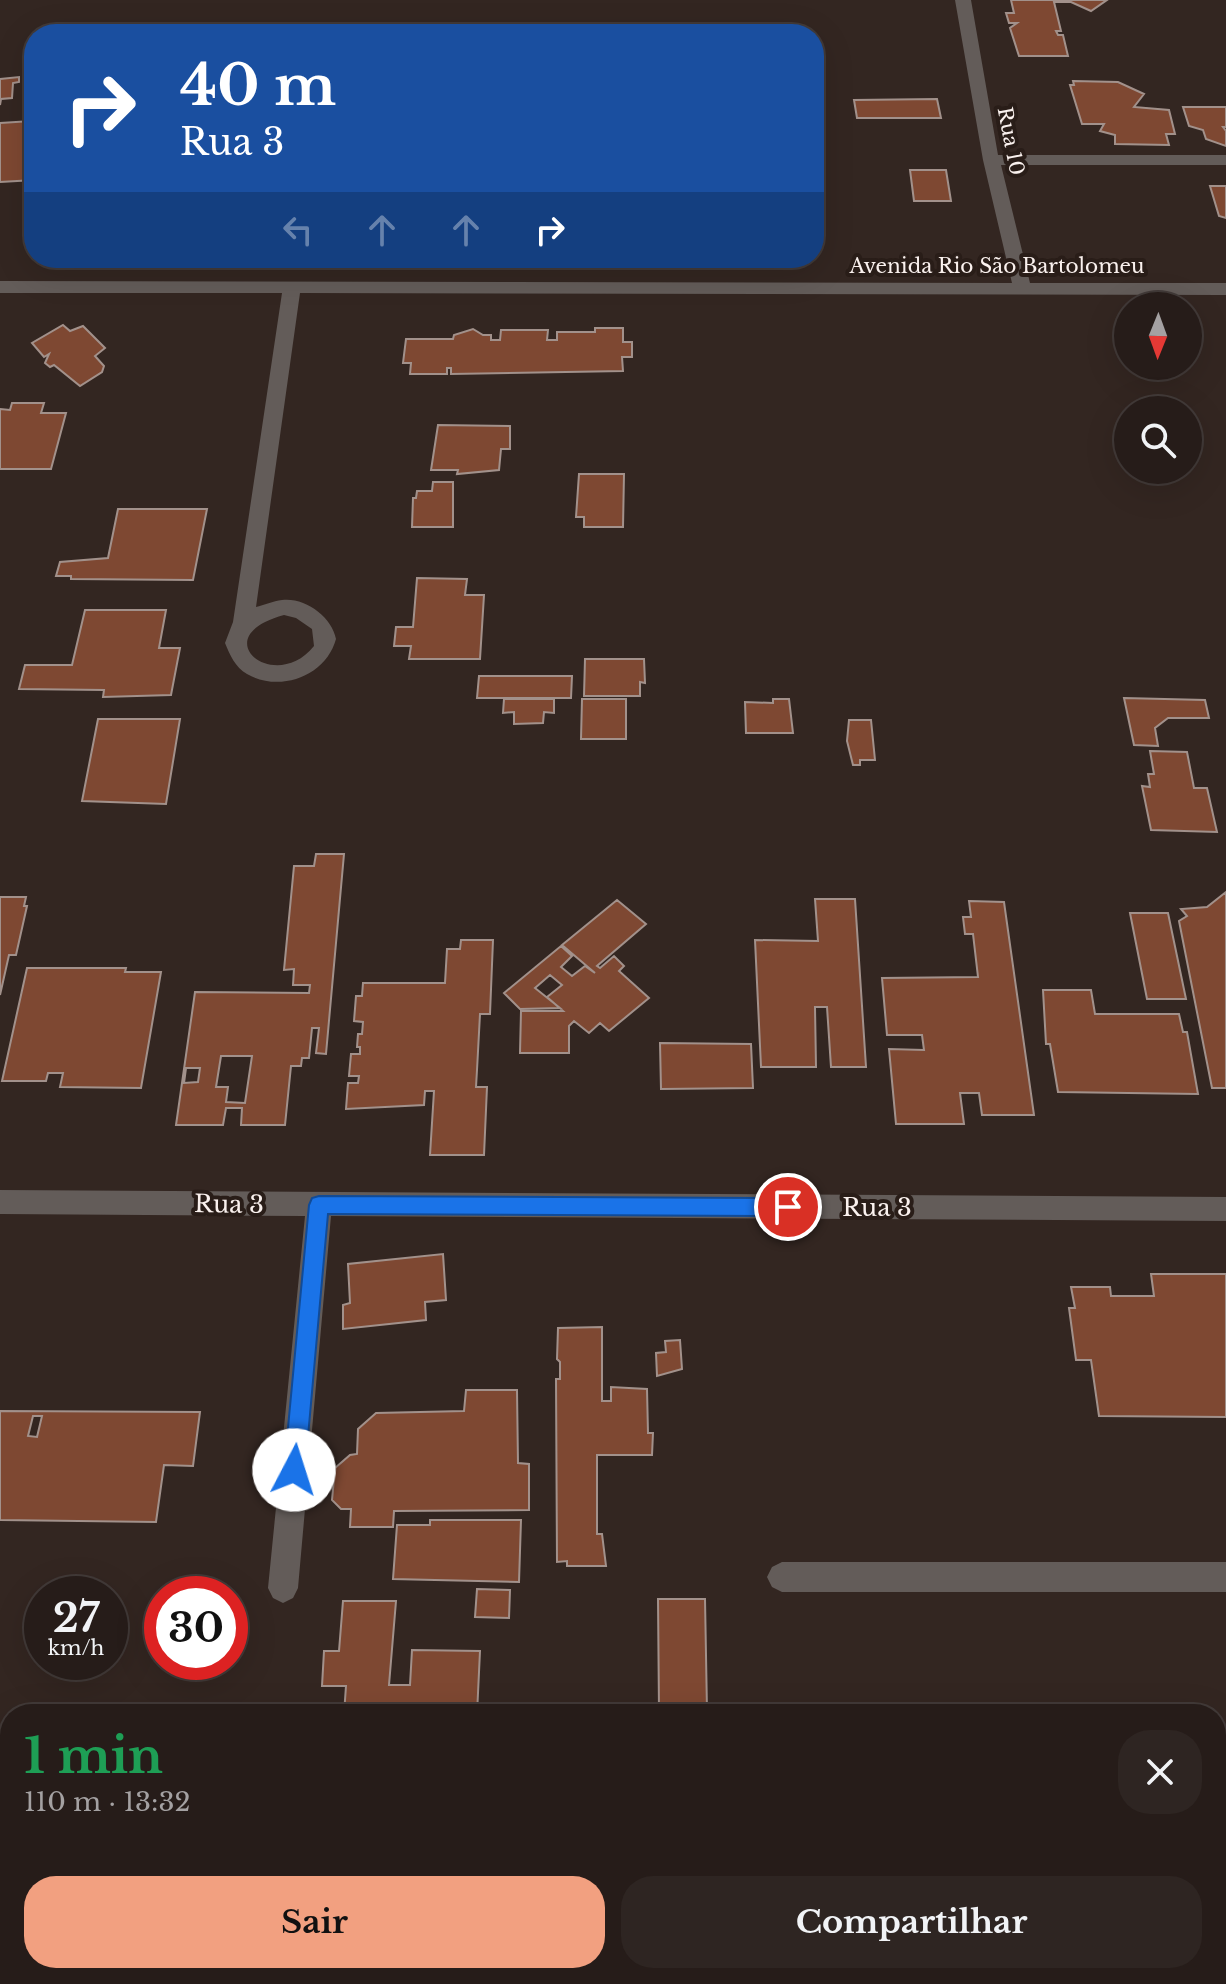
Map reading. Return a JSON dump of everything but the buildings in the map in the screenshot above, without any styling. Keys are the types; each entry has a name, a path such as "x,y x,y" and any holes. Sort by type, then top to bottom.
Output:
{"street":[{"name":"Rua 10","path":"963,0 991,160 1022,288"},
{"path":"991,160 1226,160"},
{"path":"243,624 292,286"},
{"name":"Avenida Rio São Bartolomeu","path":"0,287 1226,289"},
{"name":"Rua 3","path":"0,1202 1226,1209"},
{"path":"283,1588 319,1205"},
{"path":"782,1577 1226,1577"}],"route":[{"path":"294,1470 319,1205 788,1207"}]}
